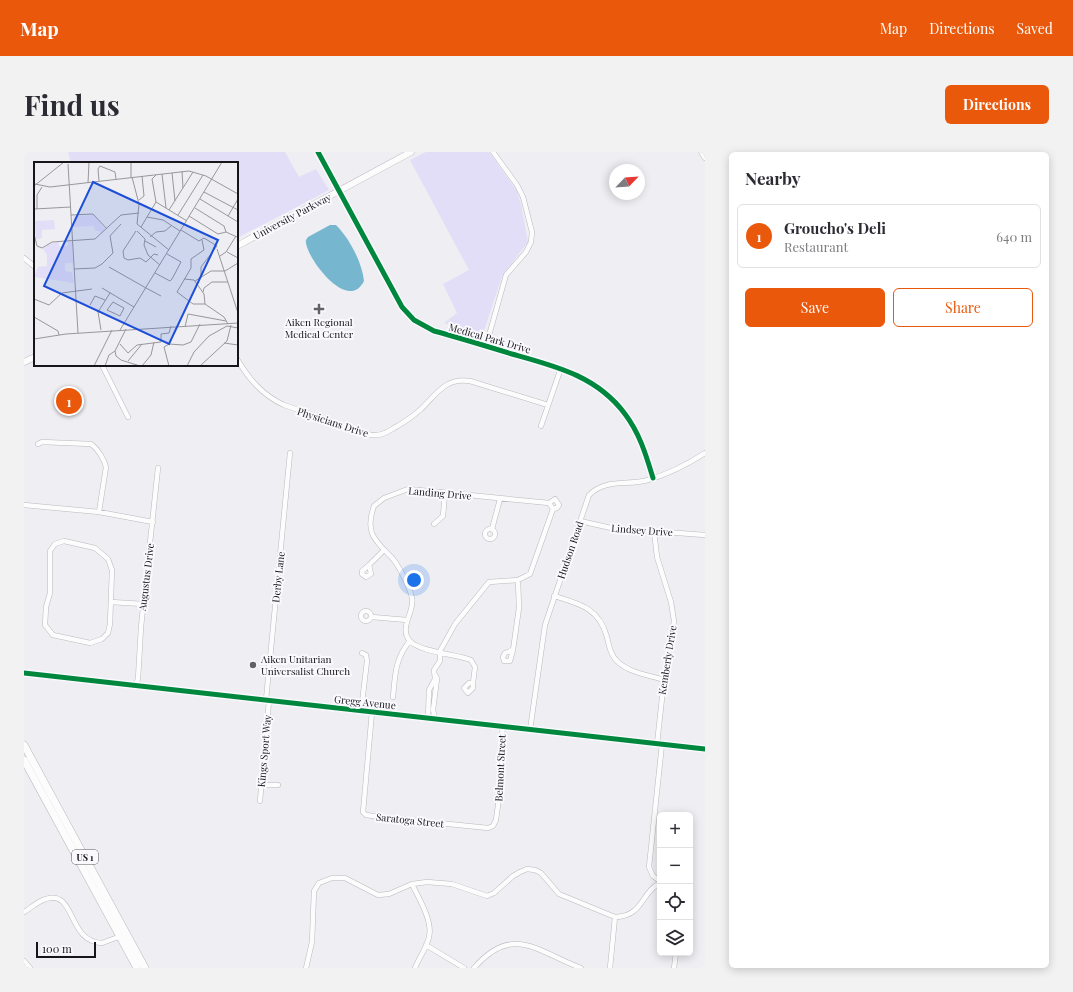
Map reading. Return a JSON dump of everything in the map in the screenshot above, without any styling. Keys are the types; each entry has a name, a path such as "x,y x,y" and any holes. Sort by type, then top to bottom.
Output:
{"main road":[{"name":"US 1","path":"24,745 123,935 137,968"},
{"name":"US 1","path":"24,760 123,935 145,968"}],"street":[{"name":"Medical Park Drive","path":"318,152 392,289 410,316 419,324 434,330 561,368 592,383 619,406 639,437 653,478"},
{"name":"University Parkway","path":"238,245 411,152"},
{"path":"486,346 506,275 526,252 531,242 532,232 523,197 517,185 493,152"},
{"path":"702,152 705,157"},
{"path":"24,258 34,266"},
{"path":"24,362 34,357"},
{"name":"Physicians Drive","path":"238,361 254,385 272,399 284,405 370,435 384,433 404,422 420,410 442,388 458,380 470,381 548,405"},
{"path":"102,366 128,417"},
{"path":"541,426 561,368"},
{"path":"38,444 42,442 91,444 95,447 106,468 99,512"},
{"name":"Derby Lane","path":"267,700 290,453"},
{"name":"Hudson Road","path":"530,730 545,625 589,495 599,487 607,484 630,483 653,478 691,462 705,453"},
{"name":"Augustus Drive","path":"136,686 138,679 143,604 158,468"},
{"name":"Landing Drive","path":"410,641 406,631 407,620 412,608 412,596 397,566 383,551 373,537 371,528 372,511 377,503 404,490 549,503"},
{"path":"434,524 443,516 446,493"},
{"path":"492,529 500,499"},
{"path":"428,718 428,694 435,679 434,670 440,661 440,651 455,624 486,584 492,581 518,580 526,577 532,571 553,509 558,506 558,501 554,499 549,503 553,509"},
{"path":"24,505 99,512 153,522"},
{"name":"Lindsey Drive","path":"580,521 611,528 705,535"},
{"name":"Kemberly Drive","path":"654,531 658,561 673,614 672,633 664,680 649,867 653,876 657,879"},
{"path":"64,541 81,543 95,548 106,556 112,570 111,602 108,633 99,641 86,643 51,633 46,625 45,619 50,592 50,554 53,546 64,541"},
{"path":"369,565 383,551"},
{"path":"513,650 519,608 518,580"},
{"path":"554,596 578,604 594,613 604,630 611,653 618,662 632,670 664,680"},
{"path":"111,602 143,604"},
{"path":"372,617 407,620"},
{"path":"393,697 396,665 404,648 410,641 425,649 440,651 471,660 475,668 473,683"},
{"path":"361,711 367,661 366,655 362,653"},
{"path":"434,670 437,679 433,710 435,719"},
{"name":"Gregg Avenue","path":"24,673 705,749"},
{"name":"Kings Sport Way","path":"260,801 267,700"},
{"name":"Saratoga Street","path":"372,712 363,808 365,814 488,828 495,825 498,810"},
{"name":"Belmont Street","path":"498,810 504,742 502,726"},
{"path":"261,785 278,785"},
{"path":"306,968 312,942 314,894 317,886 332,878 340,877 373,894 382,895 412,884 427,882 447,883 487,896 494,893 513,876 520,872 535,870 541,873 559,894 615,917 622,916 634,910 657,884"},
{"path":"412,884 430,927 430,935 415,968"},
{"path":"24,912 45,899 57,898 67,906 78,931 85,938 102,944 123,935"},
{"path":"610,968 615,917"},
{"path":"474,968 481,959 494,949 519,943 536,948 581,968"},
{"path":"426,945 464,968"},
{"path":"674,968 676,956"},
{"path":"24,961 30,968"}],"shaded area":[{"path":"68,152 285,152 299,177 316,169 329,190 238,237 238,162 71,162"},
{"path":"426,152 489,152 517,191 521,204 528,242 502,276 482,337 444,323 457,313 443,284 469,270 410,160"}],"water":[{"path":"330,225 336,225 341,230 358,258 364,281 357,290 347,291 337,286 319,268 311,257 306,240 308,237"}],"cycle path":[{"path":"318,152 402,307 414,320 434,331 559,368 588,381 602,390 614,401 635,429 653,478"},
{"path":"24,673 705,749"}],"place":[{"name":"Aiken Regional Medical Center","path":"319,309"},
{"name":"Groucho's Deli","path":"69,401"},
{"name":"Aiken Unitarian Universalist Church","path":"253,665"}]}
